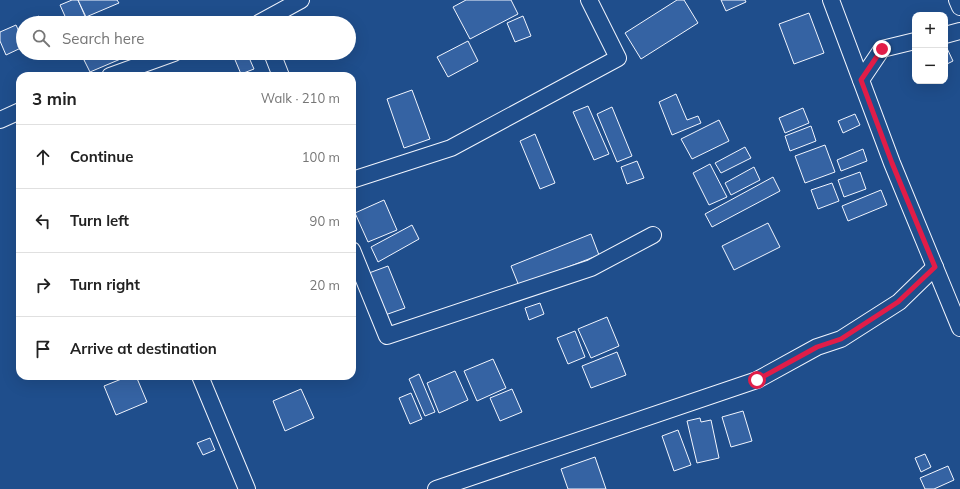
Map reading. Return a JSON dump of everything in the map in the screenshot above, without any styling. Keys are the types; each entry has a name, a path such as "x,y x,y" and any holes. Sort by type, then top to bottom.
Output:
{"street":[{"path":"272,16 301,0"},
{"path":"356,179 451,148 618,58 589,0"},
{"path":"831,0 892,163 960,328"},
{"path":"957,0 960,7"},
{"path":"948,34 960,31"},
{"path":"861,80 882,49 912,42"},
{"path":"121,72 155,60"},
{"path":"275,60 279,72"},
{"path":"0,120 16,114"},
{"path":"356,260 387,336 592,268 653,235"},
{"path":"436,489 757,380 817,347 841,339 898,302 935,267"},
{"path":"202,380 247,489"}],"building":[{"path":"72,0 78,0 85,16 65,16 60,5"},
{"path":"78,0 117,0 119,3 88,16 86,16"},
{"path":"466,0 511,0 518,14 470,39 453,7"},
{"path":"677,0 684,0 698,23 641,59 625,33"},
{"path":"721,0 745,0 746,2 726,11"},
{"path":"809,13 824,53 794,64 779,24"},
{"path":"523,16 531,36 515,42 507,23"},
{"path":"16,25 16,50 6,55 0,41 0,32"},
{"path":"468,41 478,61 448,77 437,57"},
{"path":"948,50 953,61 948,64"},
{"path":"84,60 118,60 90,72"},
{"path":"235,60 250,60 254,69 246,72 240,72"},
{"path":"412,90 430,139 404,148 387,99"},
{"path":"676,94 687,120 698,116 701,123 672,135 659,102"},
{"path":"588,106 609,154 594,160 573,112"},
{"path":"612,107 632,156 617,162 597,114"},
{"path":"803,108 809,123 785,133 779,118"},
{"path":"855,114 860,125 843,133 838,121"},
{"path":"719,120 729,141 692,159 681,139"},
{"path":"811,126 816,141 790,151 785,136"},
{"path":"535,134 555,183 540,189 520,141"},
{"path":"825,145 835,172 805,183 795,156"},
{"path":"745,147 751,158 721,173 715,163"},
{"path":"863,149 867,161 841,171 837,160"},
{"path":"637,161 644,178 627,184 621,167"},
{"path":"710,164 727,197 709,205 693,173"},
{"path":"754,167 760,180 731,195 725,183"},
{"path":"860,172 866,189 844,197 838,180"},
{"path":"773,177 780,191 712,227 705,214"},
{"path":"832,183 839,201 818,209 811,190"},
{"path":"881,190 887,205 848,221 842,206"},
{"path":"384,200 397,230 368,242 356,213"},
{"path":"768,223 780,247 734,270 722,246"},
{"path":"412,225 419,239 378,262 371,247"},
{"path":"591,234 599,255 519,286 511,266"},
{"path":"388,266 405,308 385,315 369,273"},
{"path":"540,303 544,314 529,320 525,308"},
{"path":"607,317 619,346 591,358 578,329"},
{"path":"575,331 585,357 568,364 557,338"},
{"path":"617,352 626,375 591,388 582,366"},
{"path":"493,359 506,388 477,401 464,371"},
{"path":"455,371 468,400 439,413 427,383"},
{"path":"419,374 435,412 425,416 409,379"},
{"path":"119,380 138,380 147,402 116,415 104,386"},
{"path":"301,389 314,418 285,431 273,401"},
{"path":"512,389 522,412 500,421 490,398"},
{"path":"411,393 422,419 410,424 399,398"},
{"path":"743,411 752,441 731,447 722,417"},
{"path":"700,418 701,422 711,420 719,458 697,463 687,421"},
{"path":"678,430 691,465 674,471 662,436"},
{"path":"210,438 215,450 203,455 197,443"},
{"path":"925,454 931,467 921,472 915,458"},
{"path":"595,457 606,489 568,489 561,469"},
{"path":"948,466 954,480 934,489 925,489 920,478"}],"route":[{"path":"757,380 817,347 841,339 898,302 935,267 892,163 861,80 882,49"}]}
